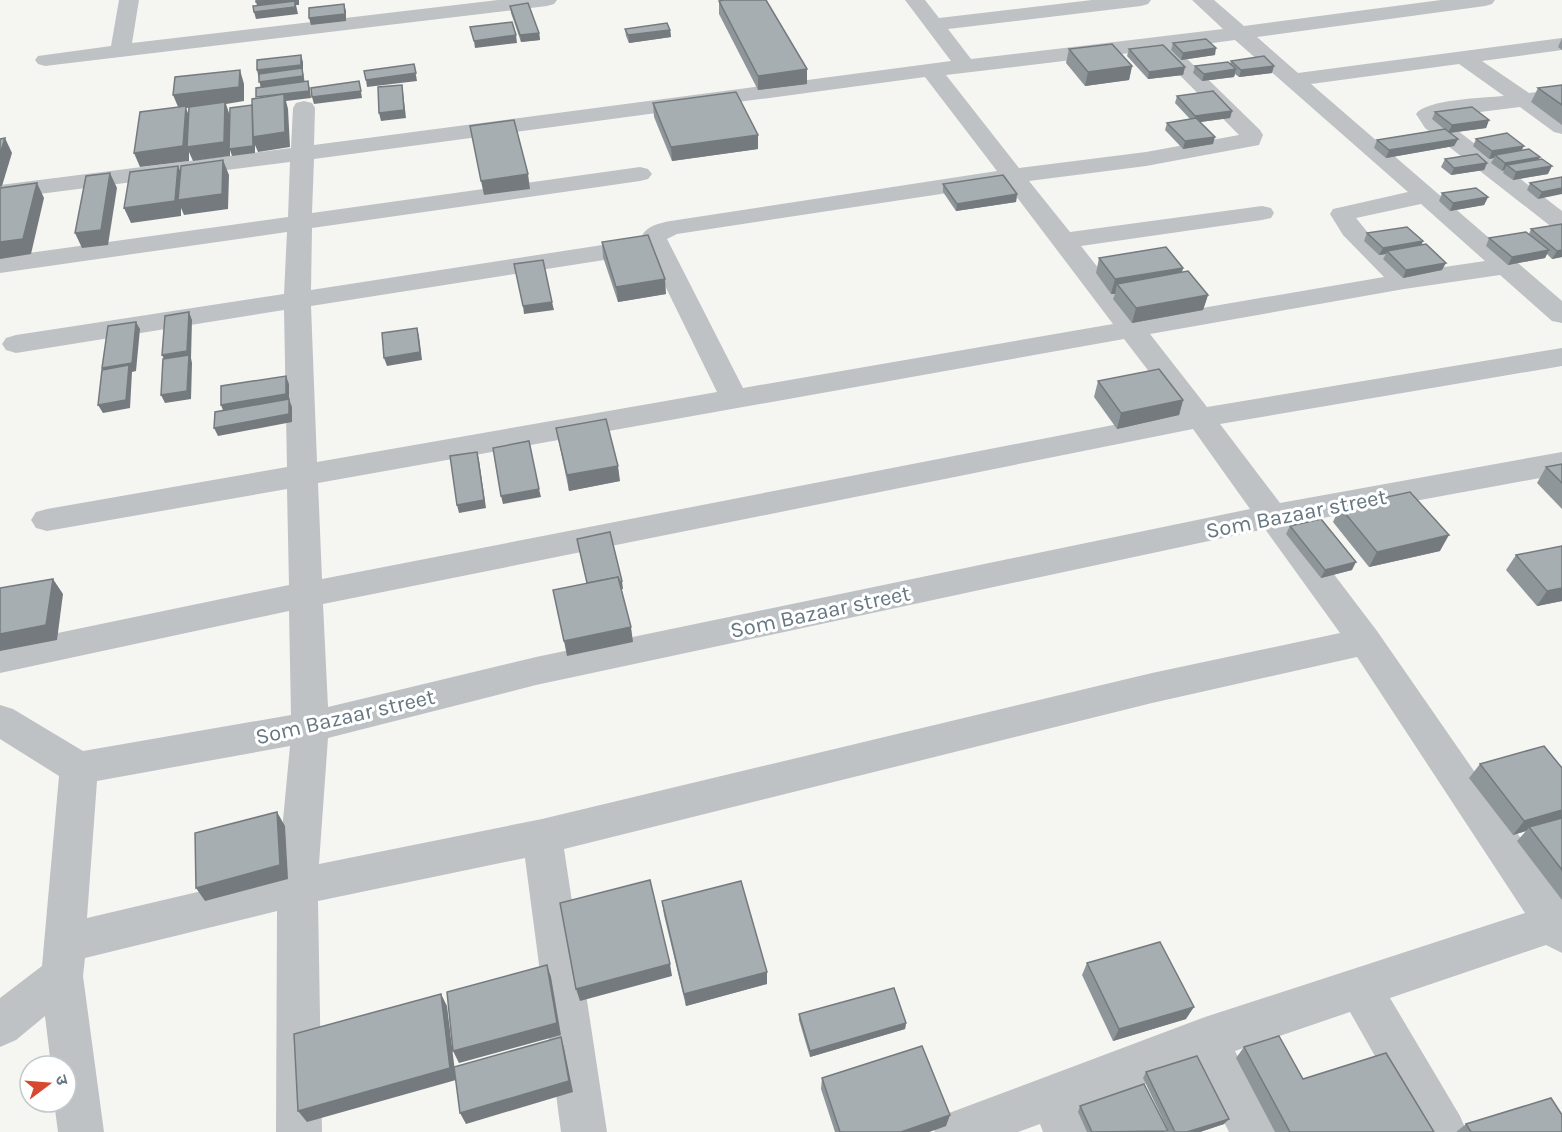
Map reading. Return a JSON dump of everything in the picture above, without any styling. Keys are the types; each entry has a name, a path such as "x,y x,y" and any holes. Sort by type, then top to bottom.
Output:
{"street":[{"path":"120,51 129,0"},
{"path":"360,0 362,22"},
{"path":"45,60 362,22 456,5 547,0"},
{"path":"923,6 1141,0"},
{"path":"1202,0 1562,315"},
{"path":"0,192 304,154 931,70 1160,44 1485,0"},
{"path":"923,6 965,66"},
{"path":"735,400 653,237 656,234 677,227 1012,176 1146,159 1251,140 1252,135 1160,44"},
{"path":"1294,80 1562,44"},
{"path":"1463,57 1562,127"},
{"path":"931,70 1200,418 1365,641 1559,925 1359,987 1205,1039 1059,1114 957,1132"},
{"path":"1562,96 1526,102 1438,110 1427,114 1433,123 1562,223"},
{"path":"299,1132 297,887 310,727 304,595 297,299 298,222 304,154 304,108"},
{"path":"0,265 640,174"},
{"path":"1404,281 1364,243 1342,214 1425,196"},
{"path":"1064,241 1262,213"},
{"path":"16,344 657,244"},
{"path":"47,520 1404,281 1507,266"},
{"path":"0,659 304,595 1200,418 1562,357"},
{"name":"Som Bazaar street","path":"79,768 310,727 536,671 1272,516 1562,463"},
{"path":"0,1025 64,960 297,887 542,837 1152,688 1365,641"},
{"path":"0,720 79,768 64,960 81,1132"},
{"path":"542,837 584,1132"},
{"path":"1359,987 1444,1132"},
{"path":"1205,1039 1254,1132"}],"building":[{"path":"766,0 807,69 758,76 719,1"},
{"path":"295,1 295,7 254,12 253,6"},
{"path":"528,3 539,33 520,35 510,6"},
{"path":"344,4 345,14 309,18 309,8"},
{"path":"512,22 516,35 474,41 470,27"},
{"path":"667,23 670,30 628,35 625,29"},
{"path":"1206,39 1216,48 1183,53 1173,43"},
{"path":"1112,44 1132,66 1088,72 1069,49"},
{"path":"1163,45 1185,67 1149,72 1129,49"},
{"path":"301,55 301,65 257,70 257,60"},
{"path":"1264,56 1274,66 1241,70 1231,61"},
{"path":"1228,62 1236,69 1204,74 1195,66"},
{"path":"414,64 416,73 366,80 364,71"},
{"path":"302,68 303,76 259,82 259,74"},
{"path":"240,70 239,87 173,95 175,77"},
{"path":"308,81 309,91 256,97 256,88"},
{"path":"359,81 361,91 312,97 311,88"},
{"path":"402,85 404,110 379,113 378,87"},
{"path":"1562,85 1562,105 1538,88"},
{"path":"1213,91 1232,111 1195,116 1177,96"},
{"path":"736,92 758,135 671,147 653,103"},
{"path":"284,94 285,132 253,137 252,99"},
{"path":"225,102 224,142 187,147 189,107"},
{"path":"252,105 253,146 229,149 230,108"},
{"path":"186,106 183,146 134,153 140,112"},
{"path":"1472,107 1489,120 1452,125 1435,112"},
{"path":"1196,118 1215,137 1185,141 1167,123"},
{"path":"514,120 528,174 481,181 470,126"},
{"path":"1445,129 1458,139 1389,150 1377,140"},
{"path":"1507,133 1524,146 1492,151 1476,139"},
{"path":"5,138 0,154 0,139"},
{"path":"1529,149 1540,157 1505,163 1495,155"},
{"path":"1477,154 1487,163 1454,168 1445,159"},
{"path":"1542,159 1552,166 1516,172 1507,165"},
{"path":"223,160 222,194 178,200 181,166"},
{"path":"178,166 175,201 124,208 130,172"},
{"path":"110,173 101,230 75,233 86,176"},
{"path":"1003,175 1017,194 957,204 943,184"},
{"path":"1562,177 1562,188 1542,192 1530,183"},
{"path":"37,183 23,239 0,242 0,188"},
{"path":"1476,188 1488,197 1453,203 1442,193"},
{"path":"1562,224 1562,250 1557,251 1531,229"},
{"path":"1407,227 1423,241 1383,248 1367,233"},
{"path":"1526,232 1549,250 1512,257 1489,238"},
{"path":"648,235 665,279 616,287 602,242"},
{"path":"1426,244 1446,263 1406,270 1387,251"},
{"path":"1166,247 1183,268 1115,279 1099,258"},
{"path":"543,260 552,302 523,306 514,264"},
{"path":"1188,271 1208,295 1136,308 1117,284"},
{"path":"189,312 187,351 162,355 165,316"},
{"path":"136,322 132,363 102,368 108,326"},
{"path":"417,328 420,352 384,358 382,333"},
{"path":"189,355 187,391 161,395 163,359"},
{"path":"129,365 126,400 98,405 102,370"},
{"path":"1159,369 1183,400 1121,413 1098,381"},
{"path":"286,376 286,394 221,405 221,386"},
{"path":"289,399 289,414 214,428 215,412"},
{"path":"606,419 618,466 567,475 556,428"},
{"path":"529,441 539,489 501,496 493,448"},
{"path":"477,452 484,500 457,505 450,456"},
{"path":"1562,464 1562,483 1546,467"},
{"path":"1410,492 1449,535 1377,552 1340,507"},
{"path":"1321,519 1356,562 1325,570 1290,526"},
{"path":"610,532 622,581 620,582 618,577 587,583 577,539"},
{"path":"1562,546 1562,588 1547,591 1516,555"},
{"path":"618,577 631,627 564,641 553,590"},
{"path":"53,579 46,625 0,634 0,588"},
{"path":"1544,746 1562,768 1562,810 1524,821 1480,764"},
{"path":"277,812 280,865 196,888 195,833"},
{"path":"1562,818 1562,870 1529,827"},
{"path":"650,880 670,964 576,989 560,903"},
{"path":"741,881 767,972 684,994 662,901"},
{"path":"1160,942 1194,1007 1119,1029 1087,963"},
{"path":"547,965 557,1023 453,1051 447,992"},
{"path":"894,988 906,1023 810,1051 799,1014"},
{"path":"441,994 450,1068 298,1111 294,1034"},
{"path":"1279,1036 1303,1079 1386,1053 1434,1132 1290,1132 1244,1047"},
{"path":"561,1037 569,1081 460,1113 454,1067"},
{"path":"922,1046 950,1115 901,1132 840,1132 822,1078"},
{"path":"1197,1056 1229,1119 1187,1132 1175,1132 1146,1072"},
{"path":"1144,1084 1168,1131 1092,1132 1080,1106"},
{"path":"1551,1098 1562,1115 1562,1132 1471,1132 1466,1124"}]}
